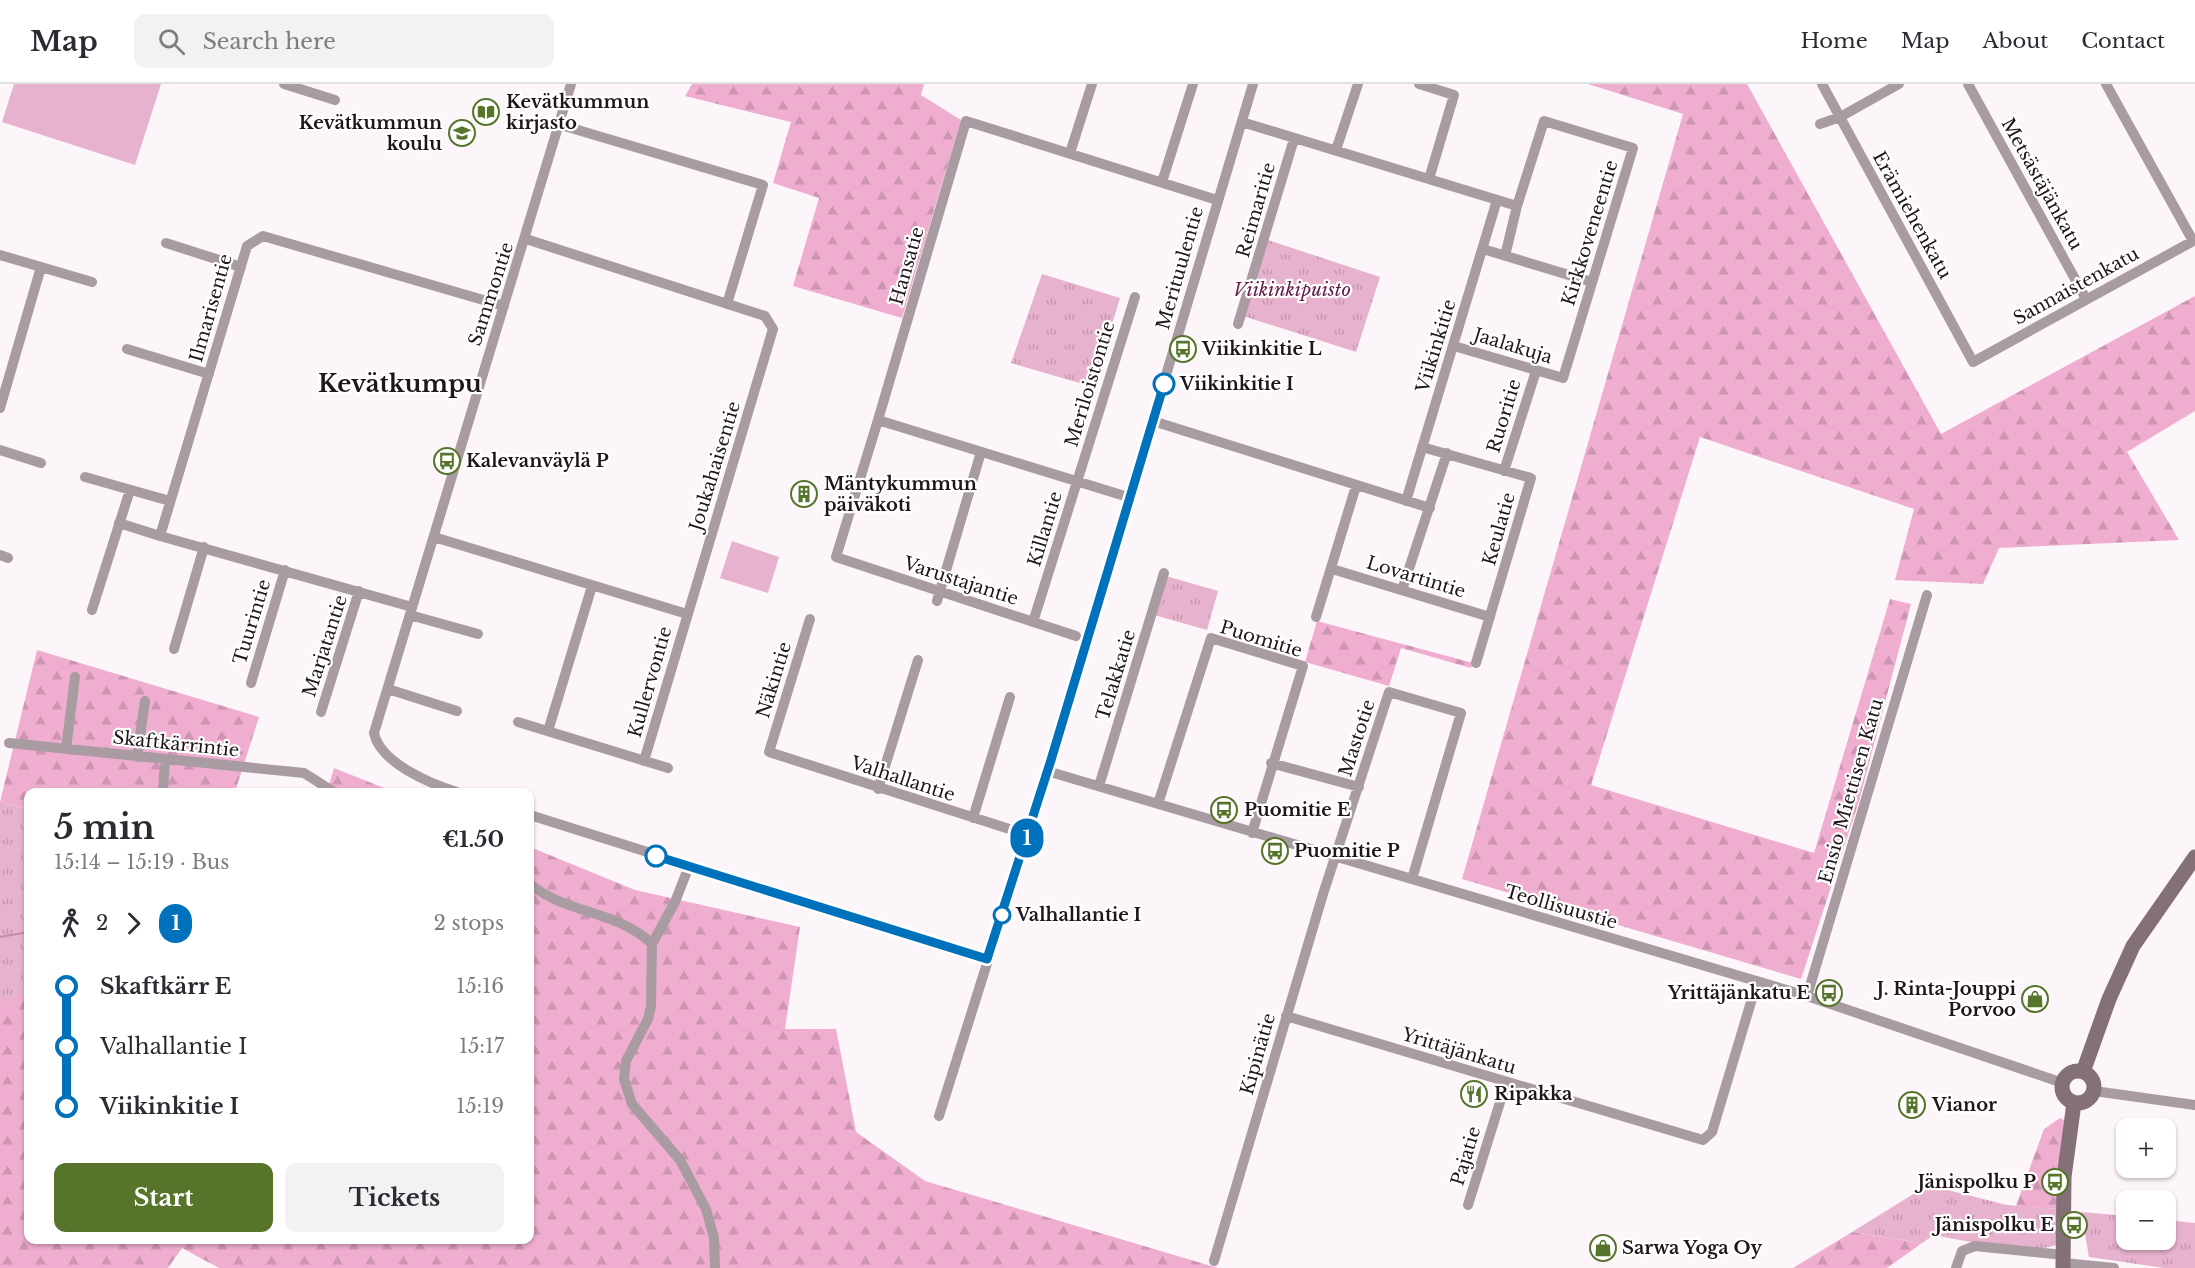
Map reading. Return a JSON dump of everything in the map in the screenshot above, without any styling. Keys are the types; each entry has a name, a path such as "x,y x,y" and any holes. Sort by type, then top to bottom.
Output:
{"main road":[{"path":"2083,1072 2109,999 2133,946 2195,857"},
{"path":"2083,1072 2093,1079 2094,1091 2086,1102 2073,1103 2064,1095 2063,1083 2071,1073 2083,1072"},
{"path":"2064,1262 2064,1178 2073,1103"}],"street":[{"path":"284,84 335,100"},
{"name":"Sammontie","path":"446,788 430,783 383,753 374,733 572,84"},
{"path":"1070,153 1092,84"},
{"path":"1162,182 1193,84"},
{"name":"Merituulentie","path":"939,1116 987,959 1028,836 1217,200 1254,84"},
{"path":"1336,150 1358,84"},
{"path":"1419,84 1454,95 1429,179"},
{"name":"Erämiehenkatu","path":"1822,84 1973,362"},
{"path":"1820,124 1840,117 1899,84"},
{"name":"Metsästäjänkatu","path":"1968,84 2086,299"},
{"path":"2106,84 2194,240"},
{"name":"Hansatie","path":"878,420 966,121 1217,200"},
{"name":"Kirkkoveneentie","path":"1505,256 1517,206 1544,121 1633,148 1563,378"},
{"path":"1242,122 1517,206"},
{"path":"561,125 763,185 727,304"},
{"name":"Reimaritie","path":"1238,324 1294,139"},
{"name":"Viikinkitie","path":"1406,501 1497,200"},
{"name":"Ilmarisentie","path":"160,536 247,246 263,236 504,306"},
{"name":"Joukahaisentie","path":"526,239 765,316 773,329 687,614"},
{"name":"Sannaistenkatu","path":"1973,362 2194,240"},
{"path":"166,243 241,267"},
{"path":"1483,249 1592,282"},
{"path":"0,255 92,282"},
{"path":"0,408 41,267"},
{"name":"Meriloistontie","path":"1077,480 1135,297"},
{"name":"Jaalakuja","path":"1454,346 1563,378"},
{"path":"127,349 209,374"},
{"name":"Ruoritie","path":"1504,471 1536,370"},
{"path":"878,420 1128,497"},
{"name":"Varustajantie","path":"878,420 836,557 938,596 1077,636"},
{"path":"1153,421 1430,508"},
{"name":"Keulatie","path":"1422,447 1531,478 1476,663"},
{"path":"0,450 41,463"},
{"path":"938,596 981,452"},
{"path":"1402,590 1447,453"},
{"path":"85,477 170,501"},
{"name":"Killantie","path":"1033,622 1077,480"},
{"path":"1316,617 1356,486"},
{"path":"92,610 130,490"},
{"path":"119,523 359,591 478,634"},
{"path":"434,537 687,614"},
{"path":"174,649 204,547"},
{"name":"Lovartintie","path":"1332,569 1490,617"},
{"name":"Tuurintie","path":"251,683 285,570"},
{"name":"Telakkatie","path":"1099,786 1164,573"},
{"path":"548,731 592,585"},
{"name":"Marjatantie","path":"321,712 359,591"},
{"name":"Ensio Miettisen Katu","path":"1807,996 1927,595"},
{"name":"Kullervontie","path":"644,761 687,614"},
{"name":"Näkintie","path":"769,752 810,619"},
{"name":"Puomitie","path":"1158,804 1211,638 1303,666 1271,763 1252,833"},
{"path":"878,789 918,660"},
{"path":"66,749 75,677"},
{"path":"388,689 457,711"},
{"name":"Mastotie","path":"1336,858 1389,692 1461,713 1412,879"},
{"path":"973,818 1010,697"},
{"path":"137,757 145,701"},
{"name":"Kullervontie","path":"518,722 668,768"},
{"name":"Skaftkärrintie","path":"9,743 304,773 328,788"},
{"name":"Valhallantie","path":"769,752 1028,836"},
{"path":"163,788 165,759"},
{"path":"1271,763 1359,787"},
{"name":"Teollisuustie","path":"1047,771 1807,996 2063,1083"},
{"path":"534,816 987,959"},
{"name":"Kipinätie","path":"1214,1261 1336,858"},
{"path":"689,866 675,902 652,944 651,1006 648,1019 626,1060 624,1079 632,1104 680,1160 706,1209 714,1238 715,1268"},
{"path":"534,887 563,905 632,928 652,944"},
{"name":"Yrittäjänkatu","path":"1286,1017 1703,1140 1712,1132 1757,982"},
{"name":"Pajatie","path":"1468,1205 1506,1083"},
{"path":"2094,1091 2195,1104"},
{"path":"1956,1268 1962,1251 1975,1246 2064,1262 2115,1268"}],"green space":[{"path":"14,84 161,84 135,165 2,122"},
{"path":"692,84 924,84 921,95 961,120 902,318 793,286 819,198 773,183 791,122 685,96"},
{"path":"1588,84 1747,84 1941,434 2195,296 2195,411 2127,452 2179,540 1999,548 1983,584 1895,580 1914,509 1700,437 1591,785 1814,853 1890,599 1911,604 1859,801 1801,979 1462,879 1683,114"},
{"name":"Viikinkipuisto","path":"1262,238 1380,277 1356,352 1240,315"},
{"path":"1042,274 1120,298 1093,387 1011,363"},
{"path":"732,541 779,557 768,593 720,578"},
{"path":"1166,576 1218,591 1207,630 1154,615"},
{"path":"1317,621 1473,663 1471,668 1401,648 1389,686 1305,662"},
{"path":"37,650 259,717 236,788 24,788 24,808 0,802"},
{"path":"334,768 384,788 328,788"},
{"path":"0,802 24,808 24,994 0,1003"},
{"path":"534,849 635,890 800,927 785,1029 836,1029 856,1132 925,1181 1218,1268 219,1268 182,1248 168,1268 0,1268 0,1002 24,993 24,1244 534,1244"},
{"path":"2060,1118 2064,1120 2060,1165 2053,1177 2052,1190 2057,1196 2058,1209 2016,1206 2044,1129"},
{"path":"1928,1185 2007,1205 2058,1209 2056,1245 2045,1248 2014,1248 1934,1235 1922,1243 1852,1232"},
{"path":"2081,1212 2116,1215 2116,1250 2176,1250 2176,1221 2195,1223 2195,1268 2164,1268 2089,1257"},
{"path":"1852,1232 1922,1243 1887,1268 1793,1268"}],"waterway":[{"path":"0,937 24,933"}],"bus line":[{"name":"1","path":"656,856 987,959 1028,836 1085,639 1164,384"}],"place":[{"name":"Kevätkummun kirjasto","path":"486,112"},
{"name":"Kevätkummun koulu","path":"462,133"},
{"name":"Viikinkitie L","path":"1183,349"},
{"name":"Viikinkitie I","path":"1164,384"},
{"name":"Kalevanväylä P","path":"447,461"},
{"name":"Mäntykummun päiväkoti","path":"804,494"},
{"name":"Puomitie E","path":"1224,810"},
{"name":"Puomitie P","path":"1275,851"},
{"name":"Valhallantie I","path":"1002,915"},
{"name":"Yrittäjänkatu E","path":"1829,993"},
{"name":"J. Rinta-Jouppi Porvoo","path":"2035,999"},
{"name":"Ripakka","path":"1474,1094"},
{"name":"Vianor","path":"1912,1105"},
{"name":"Jänispolku P","path":"2055,1182"},
{"name":"Jänispolku E","path":"2074,1225"},
{"name":"Sarwa Yoga Oy","path":"1603,1248"}],"district":[{"name":"Kevätkumpu","path":"400,384"}]}
